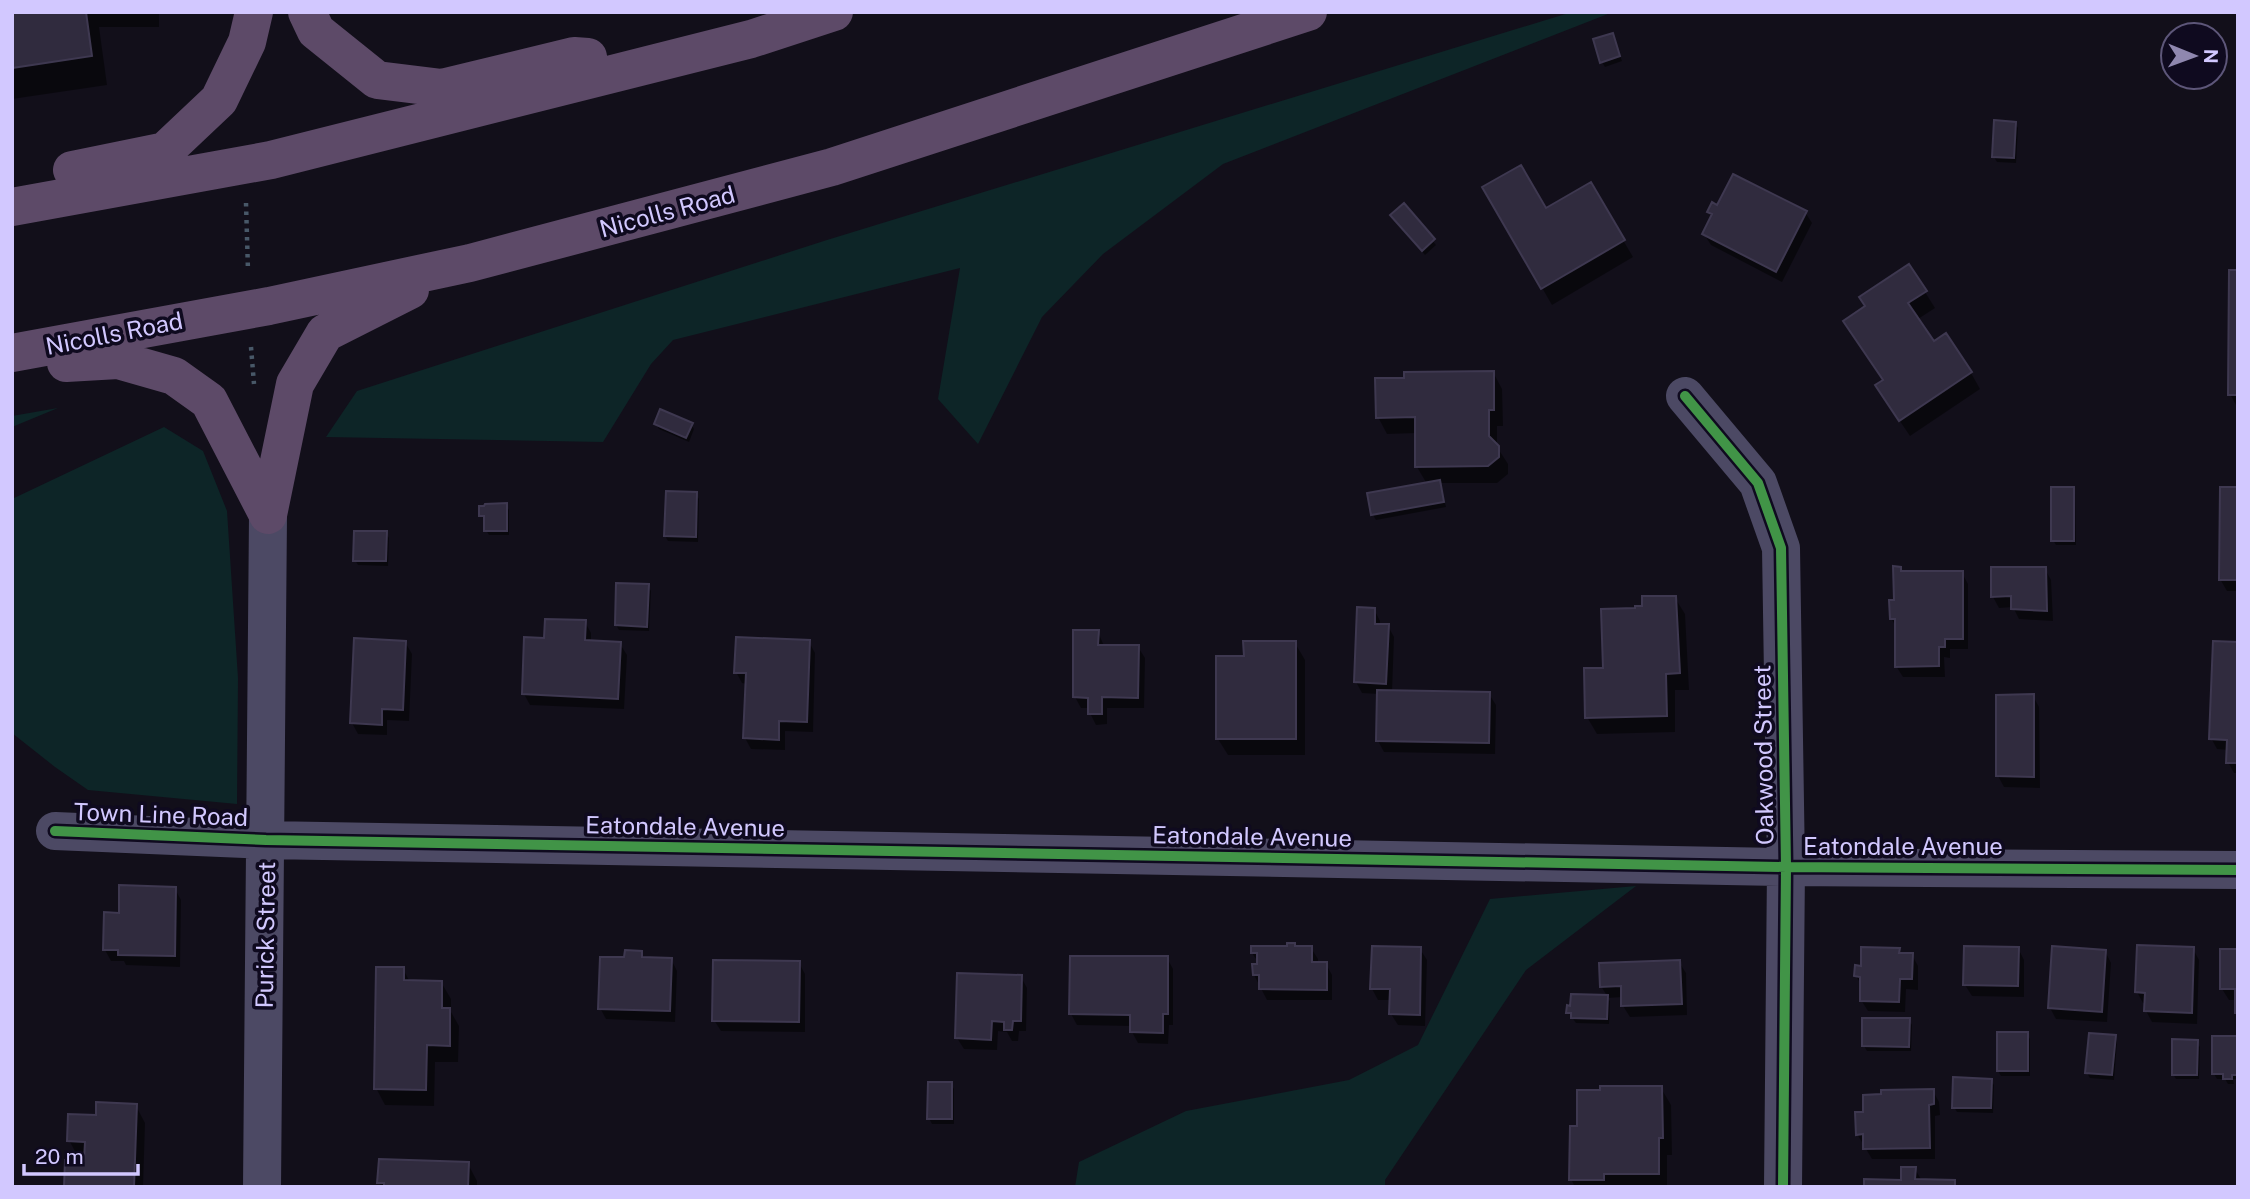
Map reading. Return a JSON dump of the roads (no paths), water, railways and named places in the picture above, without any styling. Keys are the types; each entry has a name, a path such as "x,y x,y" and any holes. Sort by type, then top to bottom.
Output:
{"highway":[{"path":"12,189 18,182 165,150 219,100 247,42 254,12"},
{"path":"306,12 316,31 377,80 442,88 574,56 657,62"},
{"path":"12,207 271,160 751,39 834,12"},
{"name":"Nicolls Road","path":"12,353 269,306 470,263 832,167 1308,12"},
{"path":"268,515 295,384 325,333 470,263"},
{"path":"12,366 118,360 174,376 209,401 268,515"}],"street":[{"name":"Oakwood Street","path":"1685,396 1758,483 1781,548 1786,867 1783,1187"},
{"name":"Purick Street","path":"262,1187 268,515"},
{"name":"Town Line Road","path":"55,831 266,839"},
{"name":"Eatondale Avenue","path":"266,839 1786,867 2238,870"}]}
